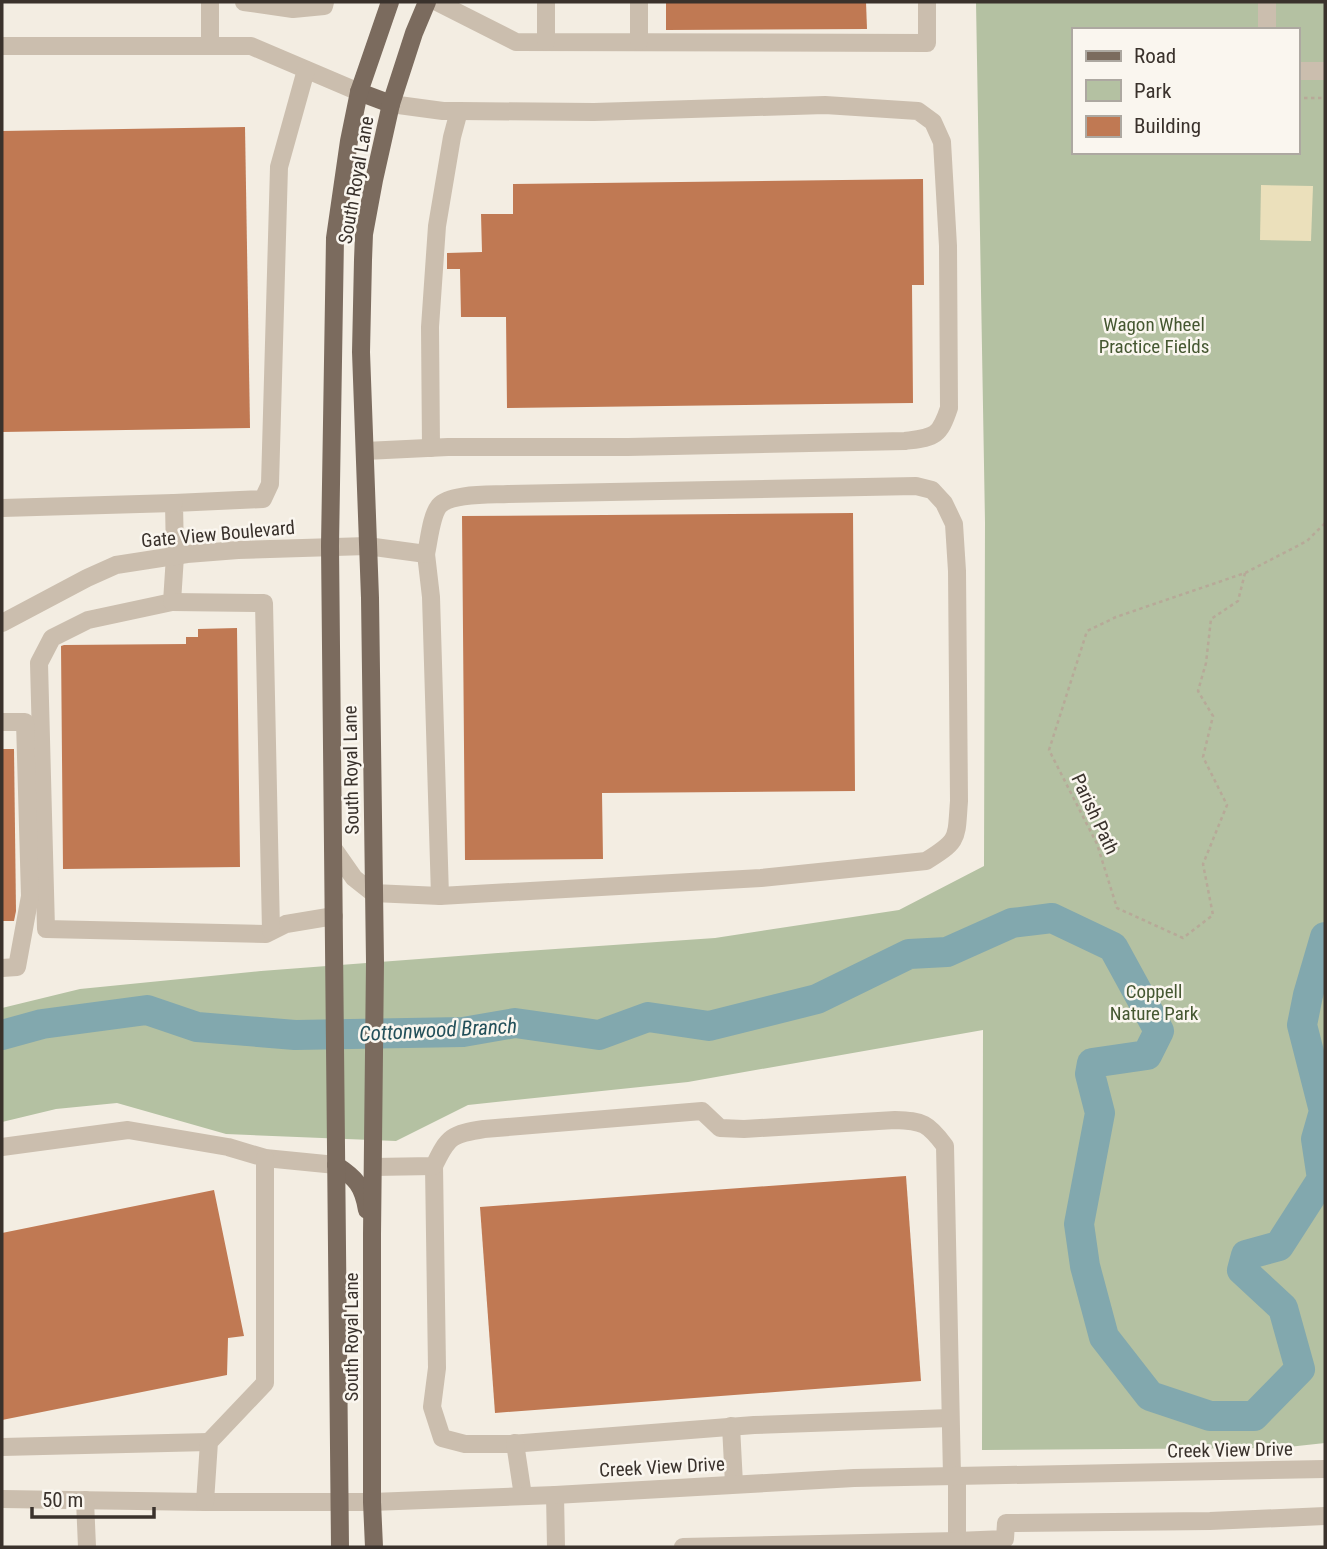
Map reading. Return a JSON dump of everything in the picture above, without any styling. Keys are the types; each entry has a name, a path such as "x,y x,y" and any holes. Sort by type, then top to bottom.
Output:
{"main road":[{"name":"South Royal Lane","path":"340,1547 330,546 335,238 359,92 390,2"},
{"name":"South Royal Lane","path":"374,1547 372,1234 375,962 370,598 361,352 364,234 391,104 427,2"},
{"path":"359,92 391,104"},
{"path":"336,1165 353,1176 364,1194 372,1234"}],"street":[{"path":"210,2 210,46"},
{"path":"244,2 293,9 324,6 326,2"},
{"path":"437,2 516,41 927,43 927,2"},
{"path":"546,2 546,42"},
{"path":"639,2 639,42"},
{"path":"1267,2 1267,28"},
{"path":"2,46 251,46 359,92"},
{"path":"2,508 263,499 270,484 279,167 306,70"},
{"path":"1299,71 1325,71"},
{"path":"365,451 905,441 929,438 942,427 949,408 948,246 942,142 933,122 918,111 825,105 594,113 443,111 391,104"},
{"path":"431,448 430,327 436,239 452,137 459,111"},
{"path":"333,848 354,878 373,892 440,896 761,878 926,861 949,847 956,834 959,801 957,571 954,524 944,503 932,490 916,486 508,494 453,498 439,506 432,523 426,554 431,597 440,896"},
{"path":"172,602 174,503"},
{"name":"Gate View Boulevard","path":"2,623 116,565 238,550 330,546 367,546 426,554"},
{"path":"271,931 264,603 172,602 88,620 52,638 39,663 46,929 266,934 286,924 334,916"},
{"path":"2,722 25,722 30,896 17,967 2,968"},
{"path":"950,1418 731,1426 515,1443 465,1444 442,1438 432,1407 437,1368 434,1166 444,1145 459,1133 484,1129 702,1111 720,1128 895,1120 917,1121 933,1130 945,1146 950,1418 957,1541"},
{"path":"2,1147 128,1130 228,1147 265,1158 336,1165"},
{"path":"205,1502 209,1442 265,1382 265,1158"},
{"path":"373,1167 434,1166"},
{"path":"731,1426 734,1484"},
{"path":"2,1447 209,1442"},
{"path":"515,1443 523,1496"},
{"name":"Creek View Drive","path":"2,1499 372,1502 555,1495 854,1478 1325,1469"},
{"path":"555,1495 556,1547"},
{"path":"85,1500 87,1547"},
{"path":"683,1547 957,1541 995,1543 1005,1539 1006,1523 1210,1521 1325,1516"}],"path":[{"path":"1299,98 1325,97"},
{"name":"Parish Path","path":"1245,573 1238,601 1212,619 1206,663 1198,691 1213,716 1203,757 1227,805 1203,864 1213,915 1183,938 1117,908 1097,844 1049,750 1087,631 1116,617 1245,573 1307,541 1325,523"}],"green space":[{"path":"976,2 1325,2 1325,1443 1279,1448 982,1450 983,1030 688,1082 468,1105 396,1141 226,1134 117,1103 56,1109 2,1122 2,1008 80,989 261,971 715,938 899,910 984,866 985,522"}],"sand":[{"path":"1261,185 1313,186 1311,241 1260,240"}],"building":[{"path":"666,2 866,2 867,29 666,30"},
{"path":"245,127 250,428 2,432 2,131"},
{"path":"923,179 924,285 912,285 913,403 507,408 506,317 461,317 460,269 447,269 447,253 482,252 481,214 513,214 513,184"},
{"path":"853,513 855,791 602,793 603,859 465,860 462,516"},
{"path":"237,628 240,867 63,869 61,646 186,644 186,637 198,637 198,629"},
{"path":"2,749 14,749 14,921 2,921"},
{"path":"906,1176 921,1381 495,1413 480,1207"},
{"path":"214,1190 244,1336 228,1338 227,1375 2,1420 2,1233"}],"waterway":[{"name":"Cottonwood Branch","path":"2,1035 42,1024 147,1010 197,1027 295,1035 463,1032 515,1023 599,1035 648,1017 709,1026 817,999 909,954 947,952 1012,923 1052,918 1113,947 1159,1031 1147,1055 1092,1063 1090,1074 1100,1113 1079,1224 1085,1266 1104,1337 1150,1396 1210,1416 1254,1416 1300,1369 1283,1308 1242,1270 1246,1255 1279,1246 1322,1179 1316,1139 1324,1111 1302,1025 1325,937"}],"park label":[{"name":"Wagon Wheel Practice Fields","path":"1154,335"},
{"name":"Coppell Nature Park","path":"1154,1002"}]}
